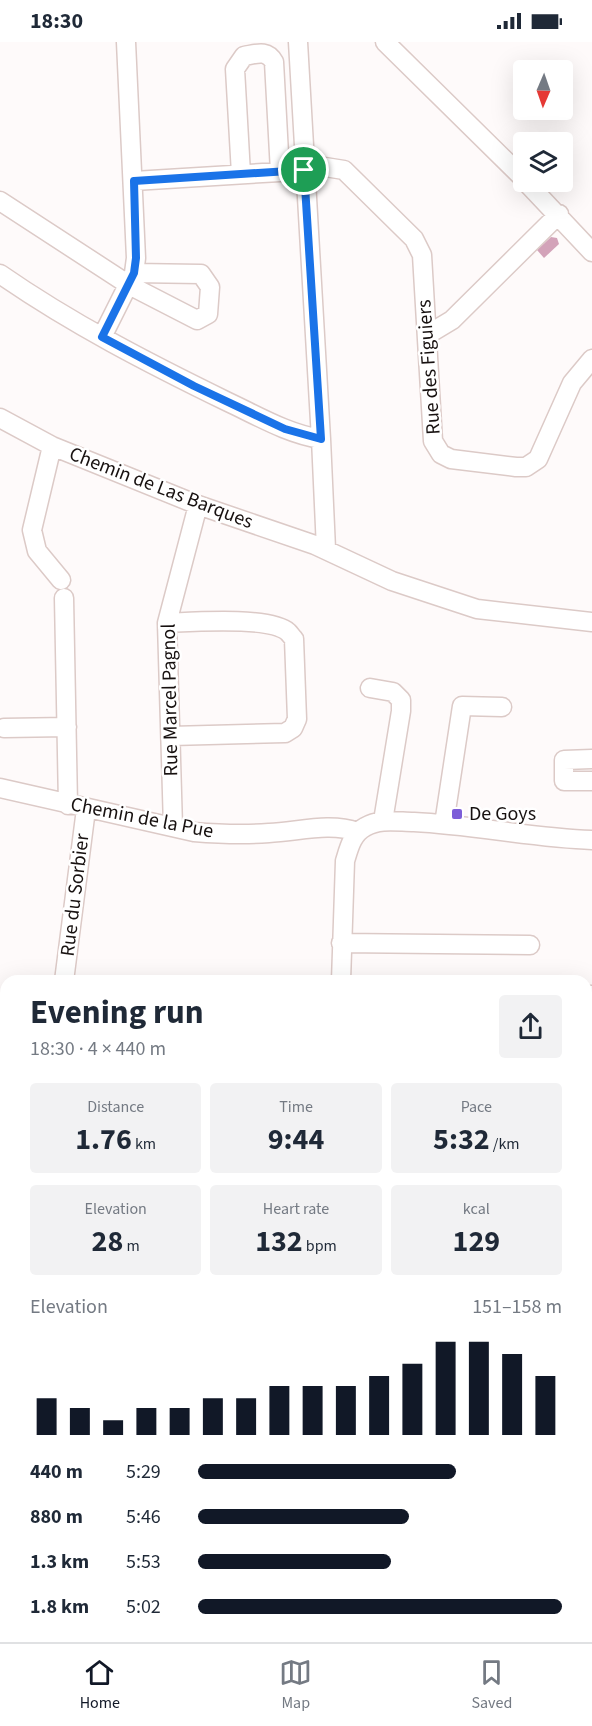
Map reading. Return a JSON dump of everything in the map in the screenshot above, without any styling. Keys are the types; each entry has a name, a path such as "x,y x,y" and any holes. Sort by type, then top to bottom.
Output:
{"street":[{"path":"102,337 131,279 136,258 126,42"},
{"path":"298,42 326,549"},
{"path":"385,42 513,168"},
{"path":"241,174 235,69 244,56 262,52 271,57 274,62 280,172"},
{"name":"Rue des Figuiers","path":"134,181 326,167 344,170 414,239 422,255 433,441 441,454 451,459 516,467 526,466 538,459 572,383 592,359"},
{"path":"537,192 592,252"},
{"path":"0,201 131,279"},
{"path":"427,335 452,320 559,214"},
{"path":"0,274 102,337 194,386 285,429 321,439"},
{"name":"Chemin de Las Barques","path":"0,418 52,446 198,505 326,549 392,581 477,609 592,622"},
{"name":"Rue du Sorbier","path":"52,446 32,530 37,551 62,589 67,727 77,807 64,975"},
{"name":"Rue Marcel Pagnol","path":"173,827 166,623 198,505"},
{"path":"166,623 252,622 281,628 294,639 297,719 293,728 285,733 171,736"},
{"path":"370,688 393,692 401,700 383,821"},
{"path":"444,824 462,706 502,707"},
{"path":"4,728 67,727"},
{"path":"592,759 564,760 564,781 592,781"},
{"name":"Chemin de la Pue","path":"0,788 173,827 221,834 269,833 340,827 357,832"},
{"path":"341,975 345,861 349,846 357,832 367,826 383,821 444,824 592,840"},
{"path":"341,943 530,945"}],"shaded area":[{"path":"551,237 557,238 559,244 544,258 537,250"}],"place":[{"name":"De Goys","path":"457,814"}],"route":[{"path":"304,170 313,305 321,439 298,435 285,429 194,386 102,337 134,273 136,258 134,181 304,170"}]}
